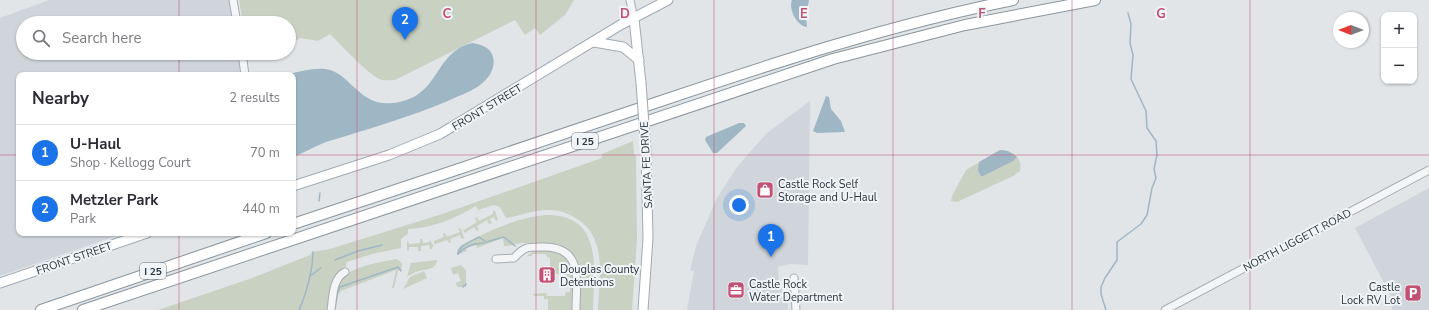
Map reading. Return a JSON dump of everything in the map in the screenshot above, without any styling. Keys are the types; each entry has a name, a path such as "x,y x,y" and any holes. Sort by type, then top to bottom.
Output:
{"highway":[{"name":"I 25","path":"296,223 717,81 816,50 932,18 1014,0"},
{"name":"I 25","path":"83,310 833,59 965,25 1095,0"},
{"name":"I 25","path":"40,310 257,236"}],"main road":[{"name":"FRONT STREET","path":"296,185 389,155 435,137 594,42 668,0"},
{"name":"SANTA FE DRIVE","path":"634,19 639,60 646,152 648,225 643,310"},
{"path":"594,42 623,46 639,60"},
{"name":"FRONT STREET","path":"0,283 138,236"}],"street":[{"path":"233,0 236,16"},
{"path":"630,0 634,19"},
{"path":"243,60 245,72"},
{"name":"NORTH LIGGETT ROAD","path":"1165,310 1429,170"},
{"path":"496,259 513,258 523,249 528,247 556,247 564,250 575,264 576,310"},
{"path":"331,310 336,281 345,272"},
{"path":"794,278 796,310"}],"shaded area":[{"path":"49,0 232,0 234,16 16,16 16,60 241,60 243,72 16,72 16,236 115,236 0,276 0,18"},
{"path":"239,0 574,0 565,15 540,35 535,28 525,35 515,20 395,80 382,80 373,75 330,34 318,41 300,38 296,41 296,16 242,16"},
{"name":"Castle Rock Self Storage and U-Haul","path":"810,101 808,265 791,264 778,267 779,285 788,295 788,310 687,310 694,271 690,270 696,246 717,198 737,167 767,133"},
{"path":"633,141 634,154 636,156 637,239 632,310 598,310 600,260 598,248 594,237 587,227 577,219 563,212 548,210 506,218 500,207 494,205 478,210 476,206 460,215 435,225 408,229 408,234 401,239 401,248 372,254 347,262 345,269 340,272 329,310 158,310 252,278 310,255 312,252 330,249 442,214 602,158 602,154"},
{"path":"1000,150 1009,151 1016,156 1020,162 1020,171 1013,176 957,202 951,201 952,196 966,170"},
{"path":"1429,188 1429,310 1393,310 1387,298 1391,296 1355,228"},
{"path":"493,210 495,211 498,220 496,221 494,217 490,219 492,223 489,224 487,220 477,226 479,230 477,231 474,227 465,233 461,227 464,230 477,222 475,218 477,217 479,221 493,214"},
{"path":"545,215 564,217 578,223 586,234 592,247 594,262 593,310 579,310 579,274 577,264 573,256 566,249 555,245 526,243 504,246 503,238 477,248 476,245 466,248 467,251 457,255 457,250 460,246 491,231 522,219"},
{"path":"458,228 461,229 464,238 462,239 460,235 450,239 451,242 449,243 447,240 435,244 435,247 433,237 434,241 444,237 443,233 445,233 447,237 460,232"},
{"path":"429,238 433,245 432,249 430,249 429,245 421,246 421,251 418,251 418,247 409,247 409,251 407,250 407,240 409,244 420,243 420,239 422,239 423,243 430,242"},
{"path":"535,250 553,250 567,257 573,272 573,310 548,310 548,299 544,299 544,296 534,296 532,294 546,293 547,296 565,296 566,292 570,292 570,277 566,277 566,274 555,274 550,268 550,258 547,257 546,254 532,254 532,256 527,256"},
{"path":"396,259 402,264 401,271 398,270 394,288 392,288 396,270 341,291 338,295 336,309 334,309 335,293 338,284 349,273 364,266"},
{"path":"437,260 435,266 415,272 407,277 411,263"},
{"path":"461,265 466,270 466,287 457,287 456,283 461,281 458,273 453,275 451,268"},
{"path":"424,271 427,278 403,289 410,277"}],"water":[{"path":"792,0 809,0 806,16 807,27 800,24 794,16 791,8"},
{"path":"472,43 488,48 492,54 494,61 493,69 489,76 477,87 469,92 420,112 326,142 296,156 296,73 320,69 334,71 371,100 381,103 393,103 409,99 420,93 429,84 450,55 459,48"},
{"path":"826,96 829,97 831,109 841,121 845,132 817,133 813,131"},
{"path":"739,123 744,123 746,126 717,153 713,153 705,140 706,137"},
{"path":"1000,150 1008,151 1017,157 1013,161 981,176 978,171 979,162"}],"waterway":[{"path":"1106,310 1101,294 1101,287 1117,260 1117,242 1141,224 1147,215 1152,188 1156,178 1154,169 1157,155 1156,141 1147,128 1146,111 1131,79 1133,55 1130,43 1131,24 1128,13"},
{"path":"319,201 320,193"},
{"path":"458,254 463,246 479,237 486,242 504,237 515,246"},
{"path":"458,254 463,249 470,246 484,243"},
{"path":"335,260 358,251 382,245"},
{"path":"299,310 309,282 313,252"},
{"path":"340,287 398,267 401,271"},
{"path":"310,276 321,268"},
{"path":"463,287 466,284"},
{"path":"336,302 340,287"}],"place":[{"name":"Metzler Park","path":"405,40"},
{"name":"Castle Rock Self Storage and U-Haul","path":"765,190"},
{"name":"U-Haul","path":"771,257"},
{"name":"Douglas County Detentions","path":"547,275"},
{"name":"Castle Rock Water Department","path":"736,290"},
{"name":"Castle Lock RV Lot","path":"1413,293"}]}
